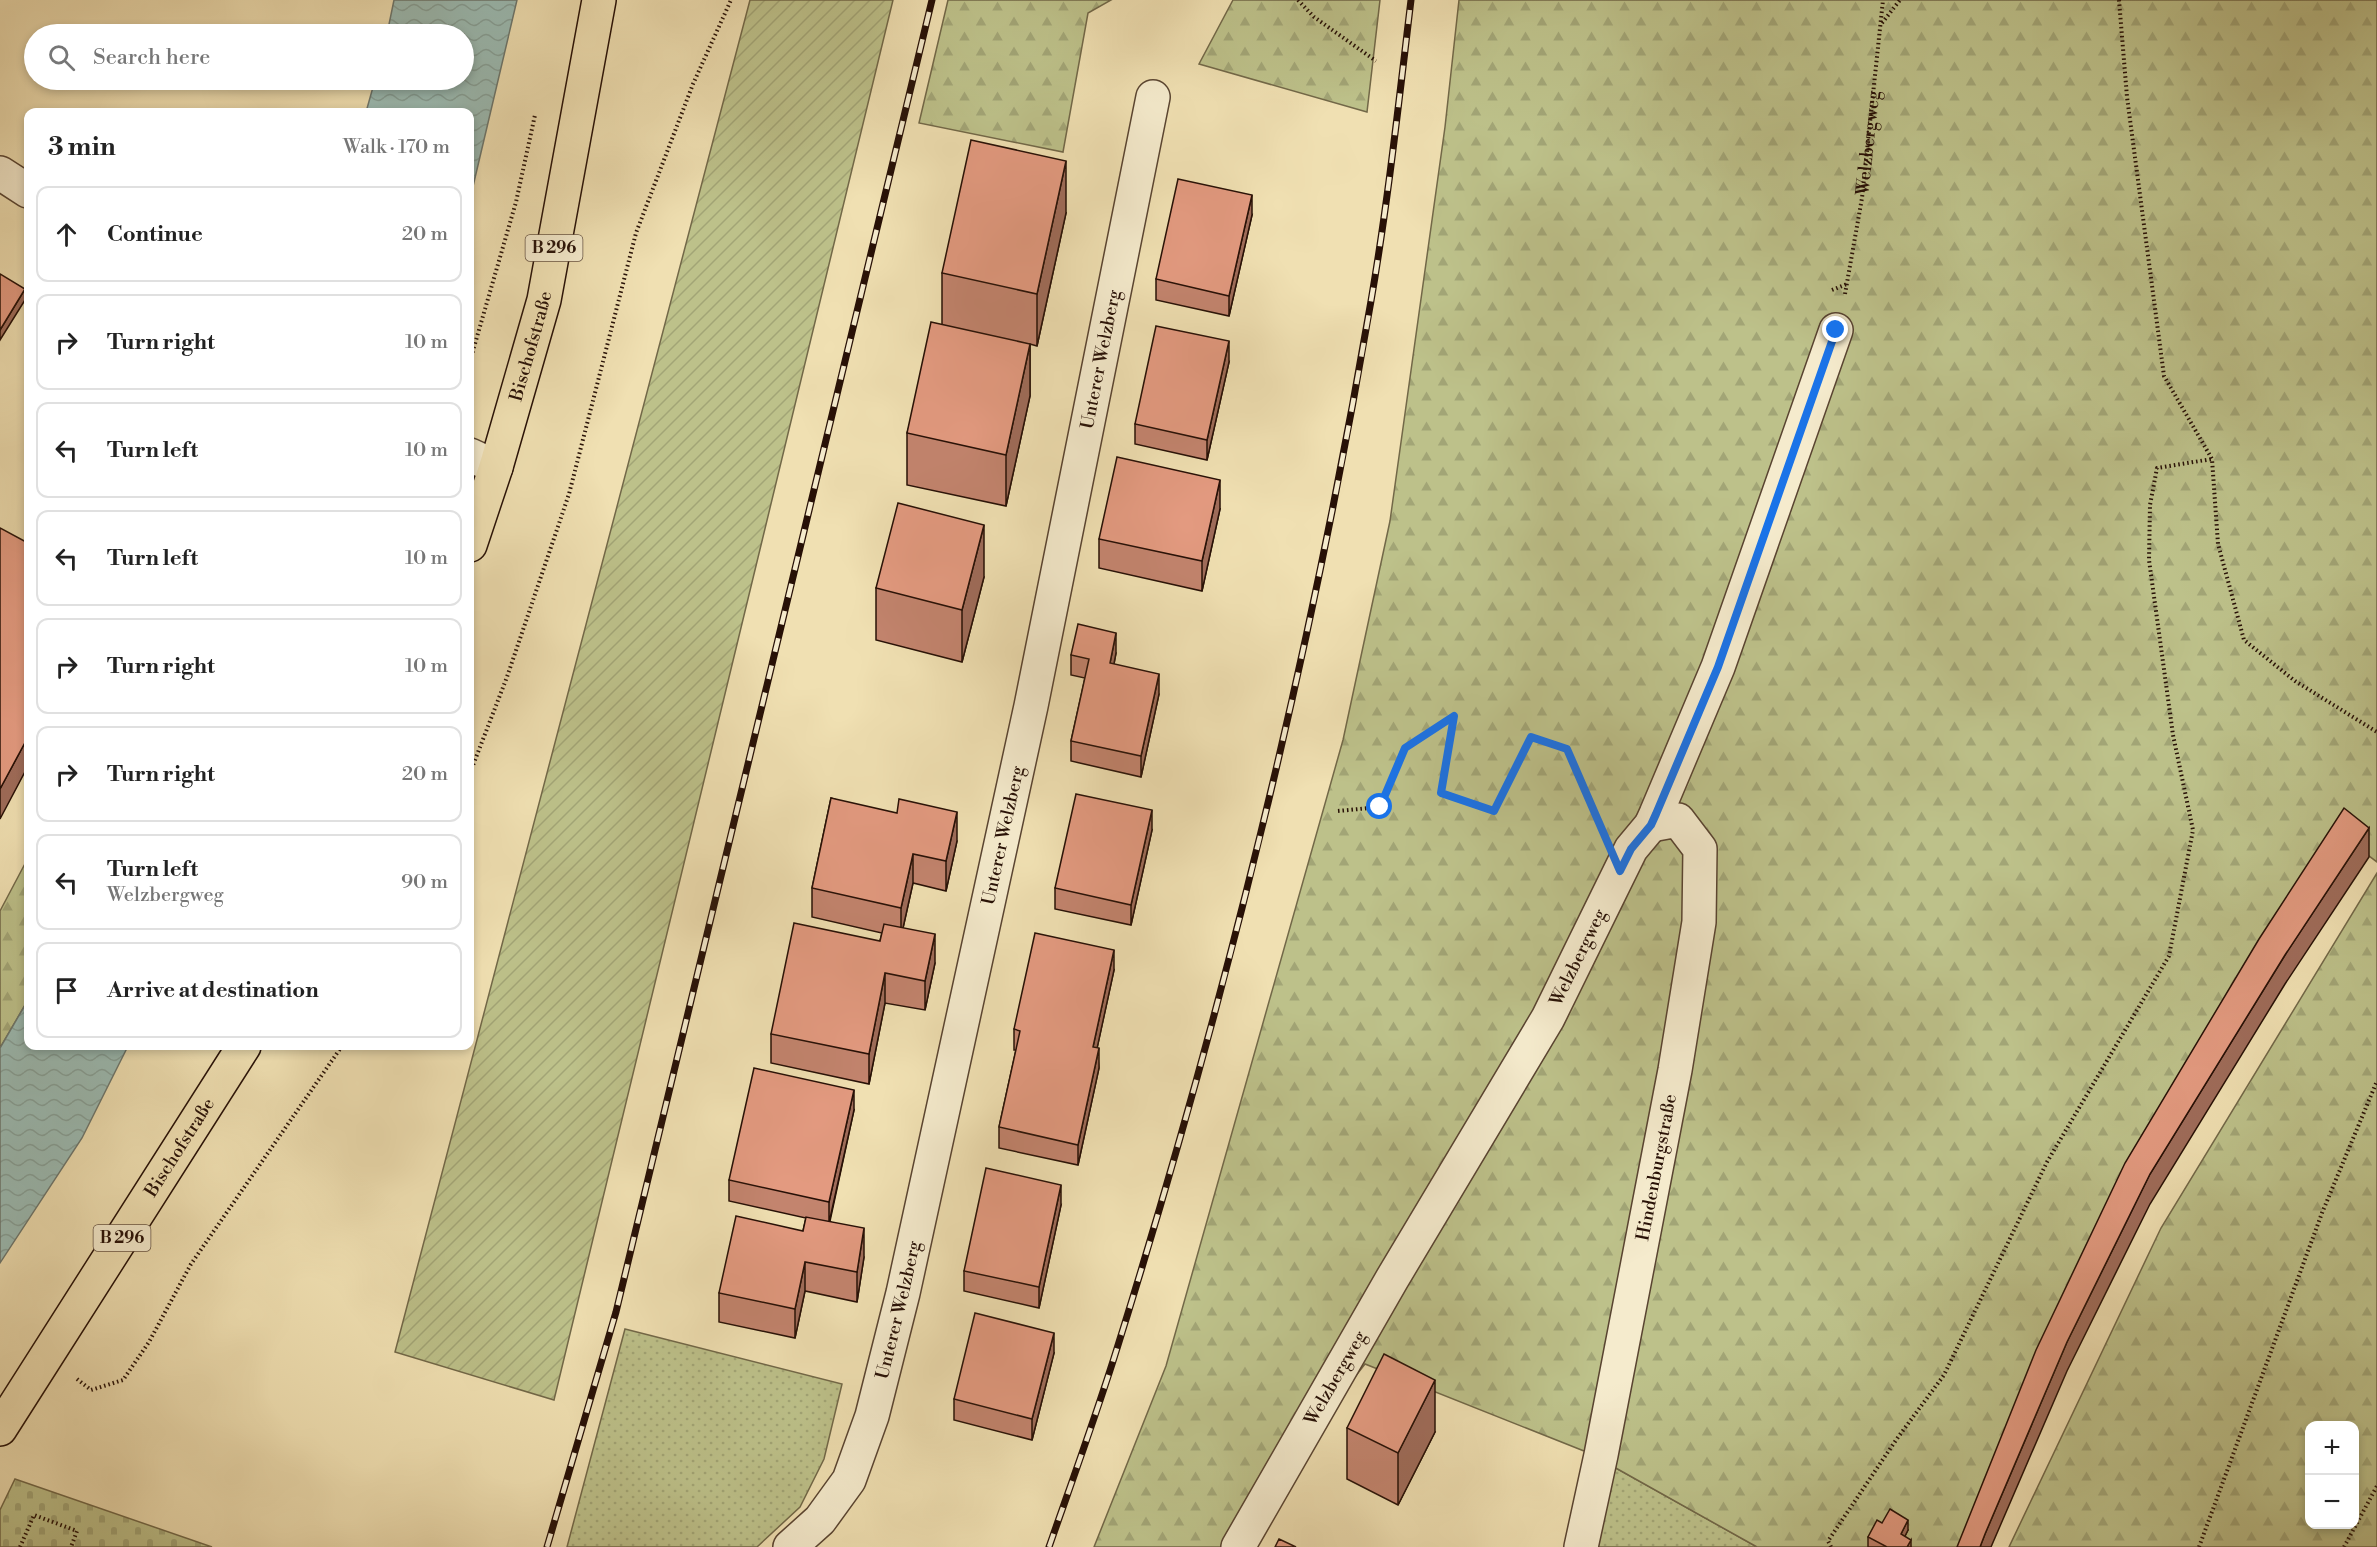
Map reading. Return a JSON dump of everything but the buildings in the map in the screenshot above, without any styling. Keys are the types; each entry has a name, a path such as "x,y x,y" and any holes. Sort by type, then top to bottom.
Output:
{"main road":[{"name":"Bischofstraße","path":"474,519 483,461 544,300 599,0"},
{"name":"Bischofstraße","path":"0,1429 241,1050"}],"street":[{"name":"Unterer Welzberg","path":"790,1547 820,1520 849,1480 875,1404 905,1282 1031,706 1153,97"},
{"path":"0,173 24,188"},
{"name":"Welzbergweg","path":"1238,1547 1392,1279 1548,1018 1631,849 1651,825 1718,667 1836,330"},
{"name":"Hindenburgstraße","path":"1581,1547 1601,1455 1675,1070 1699,922 1700,849 1678,820 1651,825"}],"path":[{"path":"474,763 507,676 569,494 636,233 693,84 731,0"},
{"path":"1298,0 1314,17 1376,61"},
{"name":"Welzbergweg","path":"1848,284 1862,198 1883,0"},
{"path":"1882,23 1900,0"},
{"path":"2120,0 2127,97 2164,376 2212,459 2218,544 2244,640 2295,681 2377,732"},
{"path":"474,347 516,202 537,106"},
{"path":"1831,1547 1828,1541 1896,1440 1944,1375 2048,1162 2169,956 2193,830 2173,735 2150,572 2150,506 2157,468 2212,459"},
{"path":"1338,811 1380,807 1405,748 1454,716 1441,793 1494,811 1531,737 1567,749 1620,871"},
{"path":"48,1356 91,1390 123,1380 149,1342 190,1264 339,1050"},
{"path":"2199,1547 2322,1213 2377,1081"},
{"path":"2344,1547 2377,1486"},
{"path":"20,1547 34,1515 77,1531 71,1547"}],"green space":[{"path":"750,0 893,0 554,1400 395,1352"},
{"path":"948,0 1111,0 1088,13 1063,152 919,123"},
{"path":"1233,0 1380,0 1367,112 1199,64"},
{"path":"1459,0 2377,0 2377,862 2337,832 1963,1547 1757,1547 1589,1453 1365,1364 1222,1547 1094,1547 1166,1366 1343,740 1390,521 1445,127"},
{"path":"24,866 24,1007 0,1048 0,911"},
{"path":"2377,873 2377,1547 2009,1547 2161,1228"},
{"path":"625,1329 842,1384 824,1459 800,1507 757,1547 567,1547"},
{"path":"1589,1453 1757,1547 1568,1547"},
{"path":"15,1479 212,1547 0,1547 0,1510"}],"water":[{"path":"394,0 517,0 474,182 474,108 367,108 372,90 474,90 474,24 389,24"},
{"path":"24,1007 24,1050 126,1050 82,1138 0,1263 0,1048"}],"railway":[{"path":"547,1547 616,1312 932,0"},
{"path":"1049,1547 1114,1358 1192,1097 1292,702 1347,435 1371,301 1388,189 1411,0"}],"route":[{"path":"1380,807 1405,748 1454,716 1441,793 1494,811 1531,737 1567,749 1620,871 1631,849 1651,825 1718,667 1836,330"}]}
